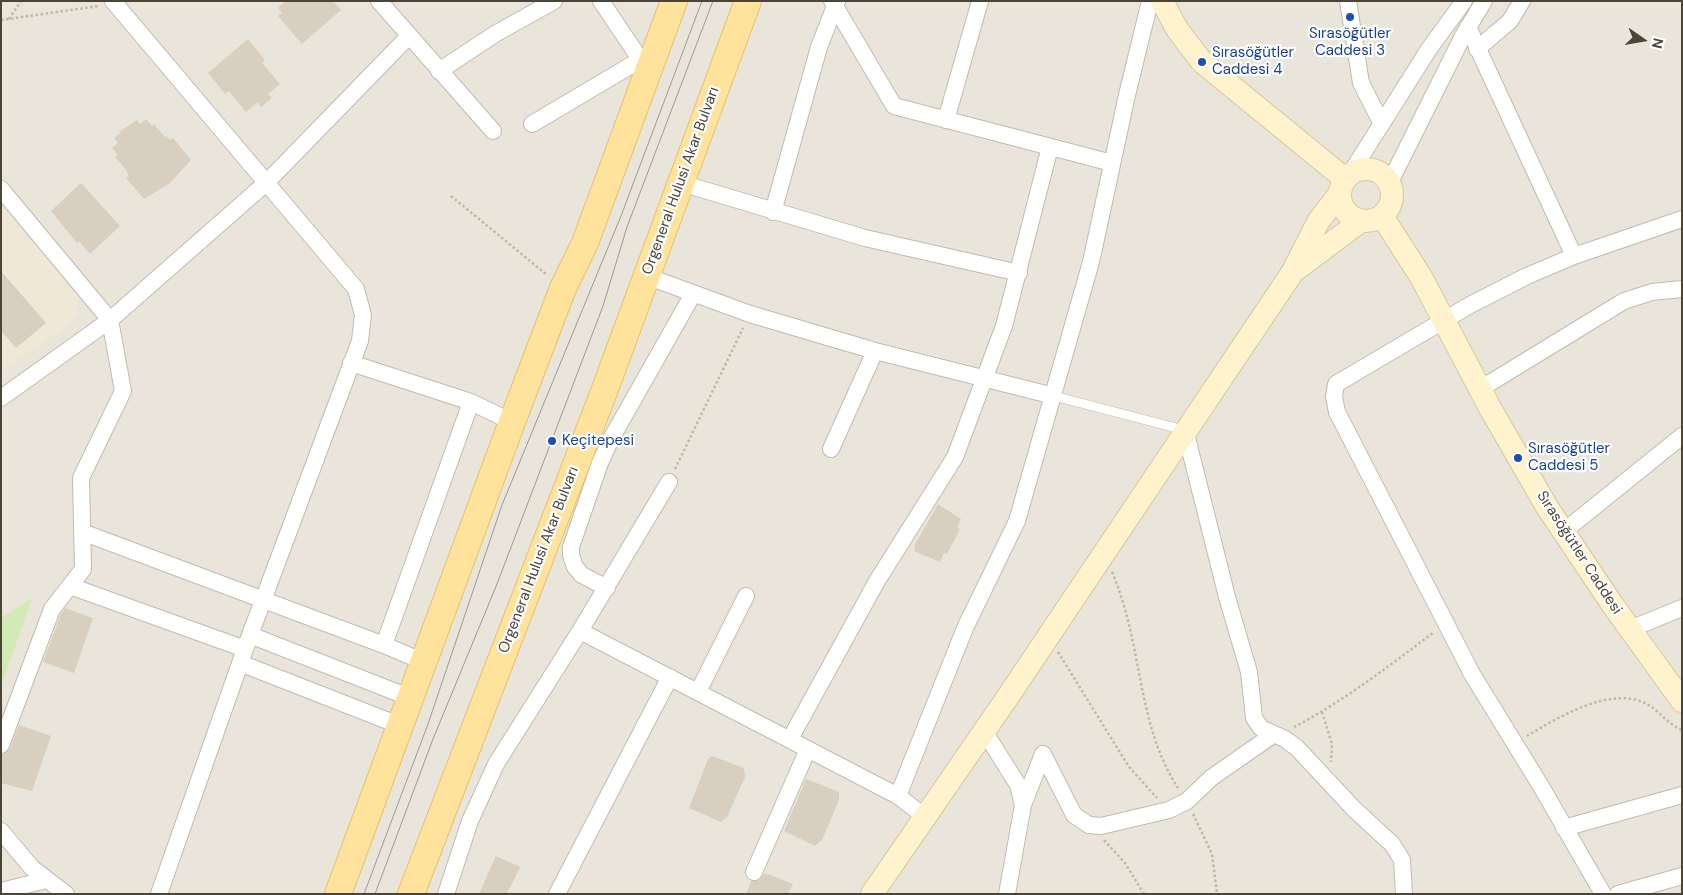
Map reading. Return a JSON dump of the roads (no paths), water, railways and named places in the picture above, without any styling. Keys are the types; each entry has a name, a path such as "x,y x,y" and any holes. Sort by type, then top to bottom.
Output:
{"main road":[{"path":"338,894 512,422 563,288 585,242 644,65 674,1"},
{"name":"Orgeneral Hulusi Akar Bulvarı","path":"411,894 646,276 748,1"}],"street":[{"path":"440,71 495,34 554,1"},
{"path":"532,124 644,65 601,1"},
{"path":"946,120 980,1"},
{"path":"898,796 965,628 1017,521 1091,262 1150,1"},
{"path":"1162,1 1177,29 1202,62 1345,182"},
{"path":"1348,1 1361,82 1382,124"},
{"path":"872,894 1292,273 1318,222 1429,50 1464,1"},
{"path":"1390,182 1468,27 1484,1"},
{"path":"1477,49 1510,21 1522,1"},
{"path":"773,212 819,47 834,2"},
{"path":"834,2 894,106 1112,163"},
{"path":"114,3 356,289 362,306 363,324 351,363 245,649 159,894"},
{"path":"384,3 409,36 493,131"},
{"path":"1468,27 1574,256"},
{"path":"1,398 110,320 266,183 409,36"},
{"path":"790,739 877,581 954,457 1004,326 1050,147"},
{"path":"1292,273 1371,218 1388,211 1393,197 1390,182 1379,172 1364,168 1345,182 1343,208 1354,218 1371,218"},
{"path":"680,183 865,238 1019,273"},
{"path":"1,189 110,320 123,391 81,478 83,568 52,609 1,745"},
{"name":"Sırasöğütler Caddesi","path":"1371,218 1410,257 1442,321 1518,458 1563,532 1682,701"},
{"path":"1602,894 1515,743 1472,674 1445,624 1337,412 1334,397 1336,384 1498,290 1574,256 1682,219"},
{"path":"646,276 750,314 875,351 1054,396"},
{"path":"1480,389 1624,301 1652,292 1682,289"},
{"path":"606,588 578,572 572,562 571,547 611,439 693,294"},
{"path":"831,449 875,351"},
{"path":"351,363 472,402 512,422"},
{"path":"384,645 472,402"},
{"path":"1186,430 1227,598 1249,672 1254,718 1261,728 1297,748 1396,848 1402,860 1404,894"},
{"path":"1563,532 1682,436"},
{"path":"446,894 470,821 496,764 580,631 668,482"},
{"path":"82,532 384,645 424,662"},
{"path":"70,586 245,649 411,698"},
{"path":"698,692 746,596"},
{"path":"1630,629 1682,608"},
{"path":"580,631 898,796 925,816"},
{"path":"245,649 401,726"},
{"path":"558,894 670,677"},
{"path":"984,731 1018,785 1023,805"},
{"path":"1007,894 1023,805 1043,754 1074,815 1089,825 1101,826 1169,810 1187,800 1211,778 1276,735"},
{"path":"754,872 808,749"},
{"path":"1564,828 1682,795"},
{"path":"1,831 20,856 46,880 66,894"},
{"path":"1618,894 1682,876"},
{"path":"1,891 46,880"}],"lane":[{"path":"1054,396 1186,430"}],"tram line":[{"path":"364,894 428,724 502,505 621,216 702,1"},
{"path":"375,894 433,739 497,584 603,306 627,227 713,1"}],"place":[{"name":"Sırasöğütler Caddesi 3","path":"1350,17"},
{"name":"Sırasöğütler Caddesi 4","path":"1202,62"},
{"name":"Keçitepesi","path":"552,441"},
{"name":"Sırasöğütler Caddesi 5","path":"1518,458"}]}
